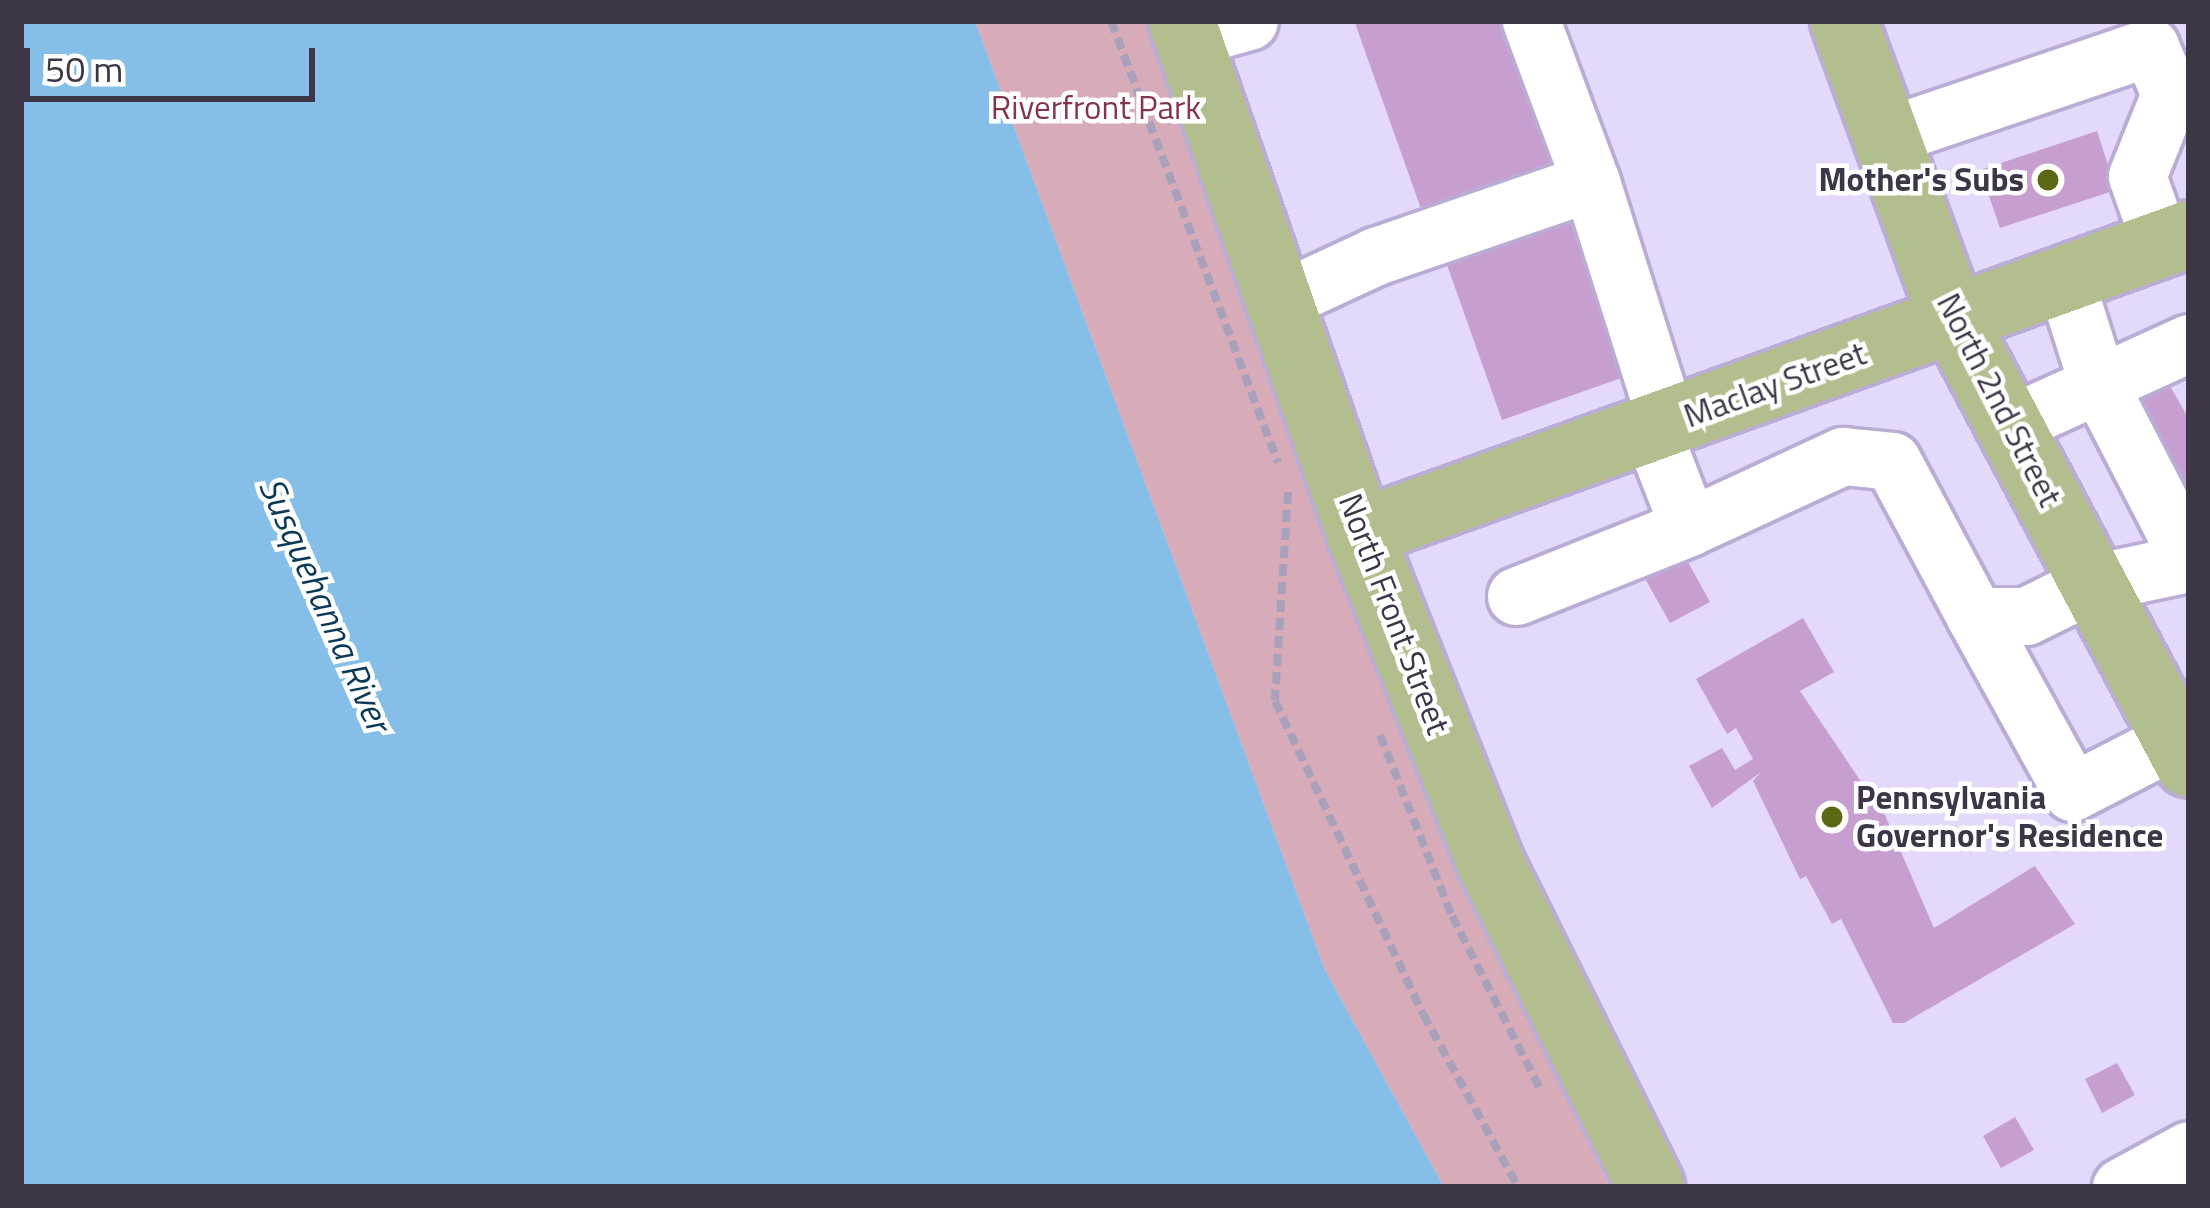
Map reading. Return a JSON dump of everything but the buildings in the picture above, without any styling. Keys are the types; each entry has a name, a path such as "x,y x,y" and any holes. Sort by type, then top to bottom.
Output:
{"main road":[{"name":"North 2nd Street","path":"1844,21 1954,321 2182,752"},
{"name":"North Front Street","path":"1206,26 1280,301 1360,533 1492,866 1651,1187"},
{"name":"Maclay Street","path":"1360,533 2175,239"}],"lane":[{"path":"1531,21 1591,182 1689,527"},
{"path":"1887,136 2150,47 2179,90 2137,176 2175,239"},
{"path":"1280,301 1376,256 1591,182"},
{"path":"1975,616 2026,616 2092,583 2189,561 2097,381 2065,280"},
{"path":"2009,425 2189,343"},
{"path":"1516,596 1689,527 1843,456 1892,461 2072,792 2182,752"},
{"path":"2122,1187 2189,1150"}],"path":[{"path":"1289,484 1275,701 1423,1014 1518,1187"}],"green space":[{"name":"Riverfront Park","path":"975,21 1156,21 1353,613 1456,873 1610,1187 1444,1187 1325,970"}],"water":[{"name":"Susquehanna River","path":"21,21 975,21 1325,970 1444,1187 21,1187"}],"place":[{"name":"Mother's Subs","path":"2048,180"},
{"name":"Pennsylvania Governor's Residence","path":"1832,817"}]}
